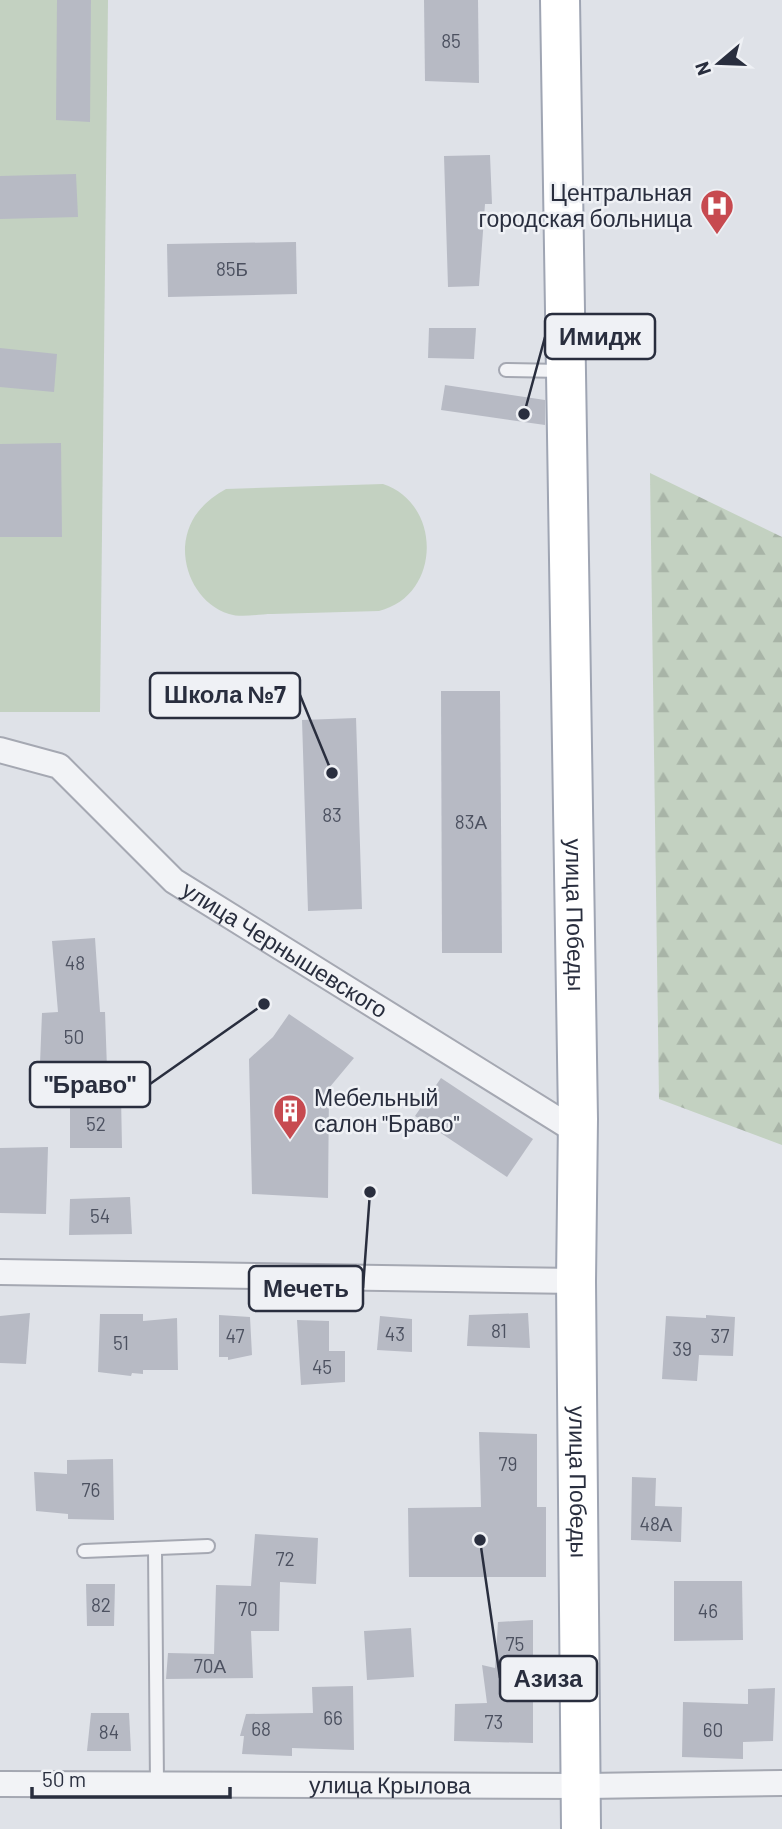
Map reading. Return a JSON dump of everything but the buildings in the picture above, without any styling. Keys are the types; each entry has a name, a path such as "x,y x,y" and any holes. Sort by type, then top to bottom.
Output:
{"main road":[{"name":"улица Победы","path":"560,0 581,1135 576,1281 584,1785 587,1829"},
{"name":"улица Победы","path":"566,0 581,1135 584,1785 581,1829"}],"street":[{"name":"улица Чернышевского","path":"0,750 59,765 174,881 581,1135"},
{"path":"0,1272 576,1281"},
{"name":"улица Крылова","path":"0,1784 782,1783"}],"lane":[{"path":"506,370 567,371"},
{"path":"84,1551 208,1546"},
{"path":"155,1549 157,1784"}],"green space":[{"path":"0,0 108,0 100,712 0,712"},
{"path":"650,473 782,537 782,1145 659,1099"},
{"path":"383,484 403,495 416,510 424,529 427,549 423,569 414,588 399,602 379,611 234,615 210,604 191,579 185,558 189,528 203,506 226,489"}],"place":[{"name":"Центральная городская больница","path":"717,236"},
{"name":"Имидж","path":"524,414"},
{"name":"Школа №7","path":"332,773"},
{"name":"\"Браво\"","path":"264,1004"},
{"name":"Мебельный салон \"Браво\"","path":"290,1141"},
{"name":"Мечеть","path":"370,1192"},
{"name":"Азиза","path":"480,1540"}]}
